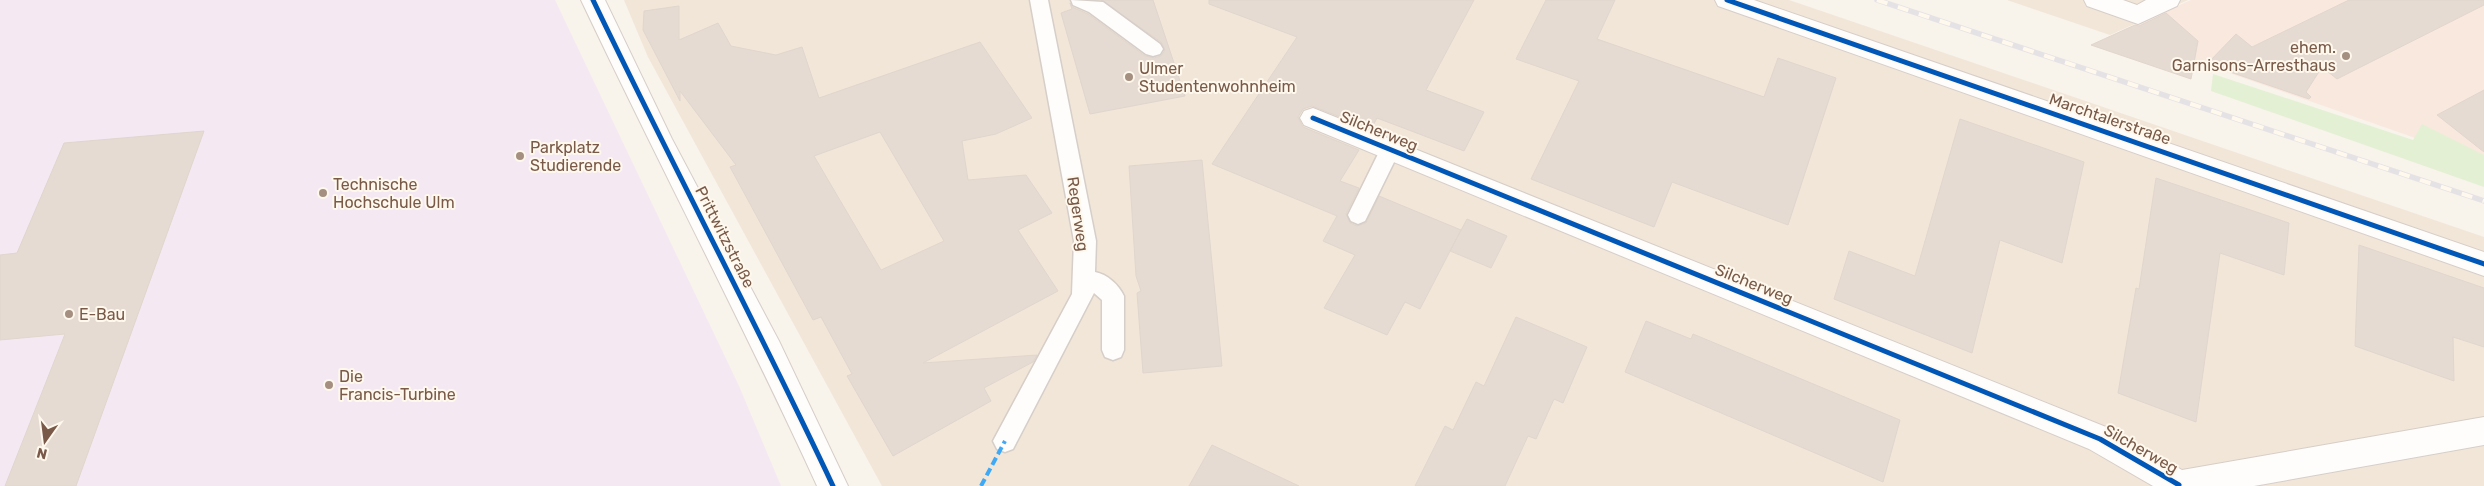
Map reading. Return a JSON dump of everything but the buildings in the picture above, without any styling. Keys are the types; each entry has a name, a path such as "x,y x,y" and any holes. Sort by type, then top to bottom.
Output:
{"street":[{"name":"Prittwitzstraße","path":"593,0 660,140 769,350 833,486"},
{"name":"Marchtalerstraße","path":"1727,0 2484,264"},
{"path":"2096,0 2138,15 2168,0"},
{"name":"Silcherweg","path":"1313,118 2100,439 2177,486 2484,431"}],"lane":[{"name":"Regerweg","path":"1005,442 1083,295 1084,282 1085,241 1039,0"},
{"path":"1080,0 1096,7 1153,49"},
{"path":"1358,215 1390,150"},
{"path":"1084,282 1096,281 1113,296 1113,350"}],"shaded area":[{"name":"Technische Hochschule Ulm","path":"0,0 555,0 739,386 781,486 0,486"},
{"path":"624,0 1789,0 2484,237 2484,486 882,486 648,57"},
{"path":"2007,0 2188,0 2110,35"},
{"path":"2191,0 2484,0 2484,162 2138,41 2123,30"}],"green space":[{"path":"2213,74 2413,140 2422,124 2484,155 2484,187 2211,91"}],"railway":[{"path":"1877,0 2484,201"}],"marked path":[{"path":"981,486 1005,441"}],"cycle path":[{"path":"593,0 660,140 769,350 833,486"},
{"path":"1727,0 2484,264"},
{"path":"1313,118 2100,439 2179,485"}],"place":[{"name":"ehem. Garnisons-Arresthaus","path":"2346,56"},
{"name":"Ulmer Studentenwohnheim","path":"1129,77"},
{"name":"Parkplatz Studierende","path":"520,156"},
{"name":"Technische Hochschule Ulm","path":"323,193"},
{"name":"E-Bau","path":"69,314"},
{"name":"Die Francis-Turbine","path":"329,385"}]}
